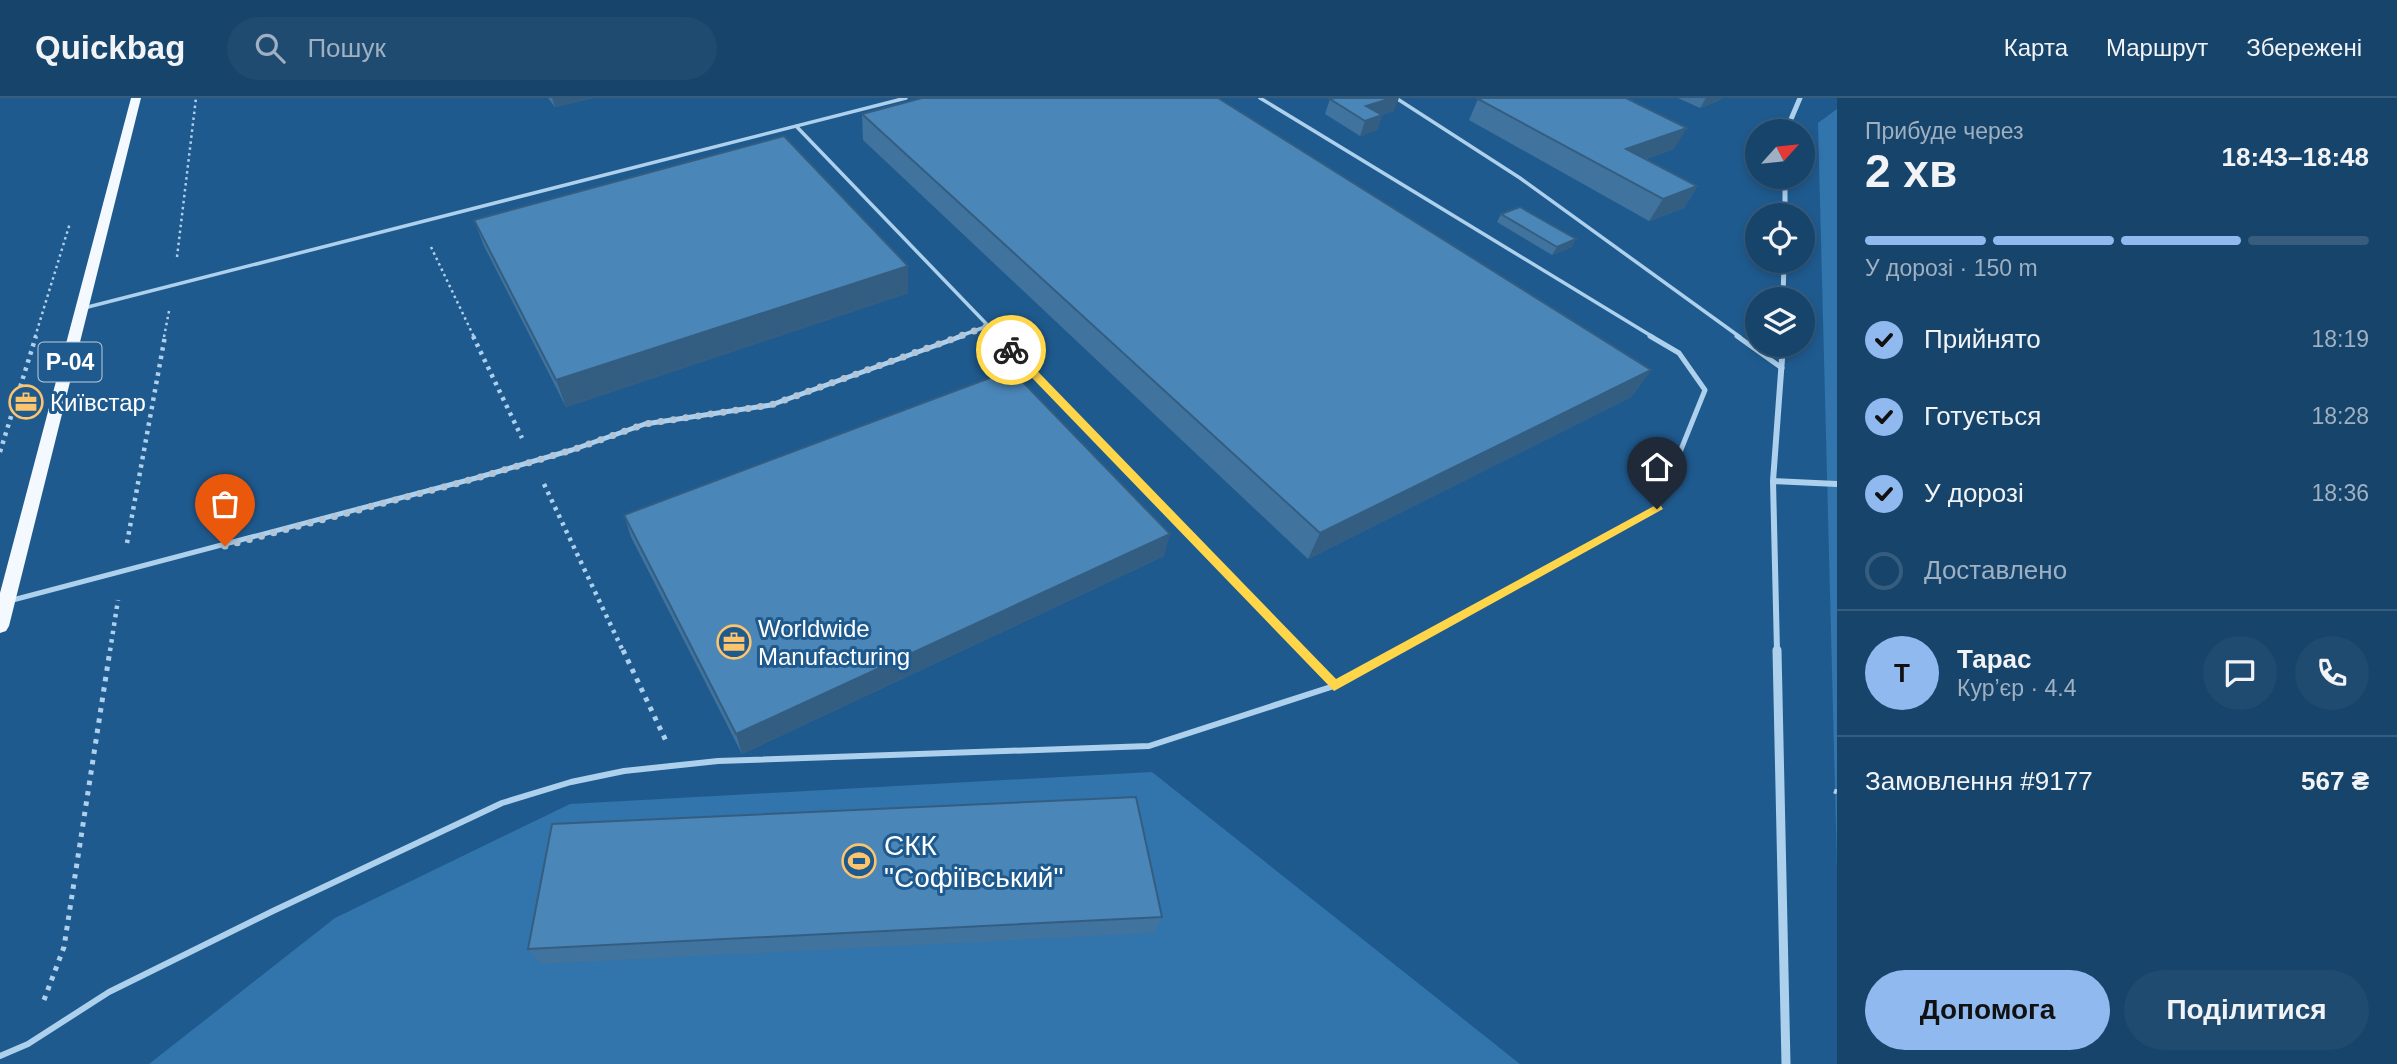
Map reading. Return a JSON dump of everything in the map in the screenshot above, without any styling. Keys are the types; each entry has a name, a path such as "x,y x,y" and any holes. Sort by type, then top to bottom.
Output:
{"main road":[{"name":"Р-04","path":"0,626 136,98"}],"street":[{"path":"1790,119 1800,98"},
{"path":"1782,357 1773,481 1786,1064"},
{"path":"1773,481 1837,484"}],"lane":[{"path":"84,308 906,98"},
{"path":"0,1056 28,1044 121,986 502,803 611,773 718,761 1149,746 1334,685 1657,509 1705,390 1679,353 1260,98"},
{"path":"1396,98 1520,178 1782,368"},
{"path":"796,126 1334,685"},
{"path":"6,602 316,522 533,461 645,424 771,405 988,326"}],"path":[{"path":"0,452 72,214"},
{"path":"420,224 677,765"}],"shaded area":[{"path":"1837,109 1837,867 1818,123"},
{"name":"СКК \"Софіївський\"","path":"1152,772 1520,1064 149,1064 335,918 570,804"}],"building":[{"path":"922,98 1218,98 1651,370 1320,533 862,114"},
{"path":"1392,98 1366,106 1382,115 1365,121 1330,99"},
{"path":"1626,98 1687,128 1626,149 1697,186 1663,199 1478,99"},
{"path":"784,136 908,266 556,380 474,220"},
{"path":"1520,207 1576,239 1557,247 1501,214"},
{"path":"1011,370 1170,534 736,734 624,515"},
{"path":"1136,797 1162,917 528,949 552,824"}],"way so far":[{"path":"225,546 477,478 572,450 645,424 771,405 988,326 1011,350"}],"place":[{"name":"Київстар","path":"26,402"},
{"name":"Worldwide Manufacturing","path":"734,642"},
{"name":"СКК \"Софіївський\"","path":"859,861"}],"route":[{"path":"1011,350 1334,685 1657,509"}]}
